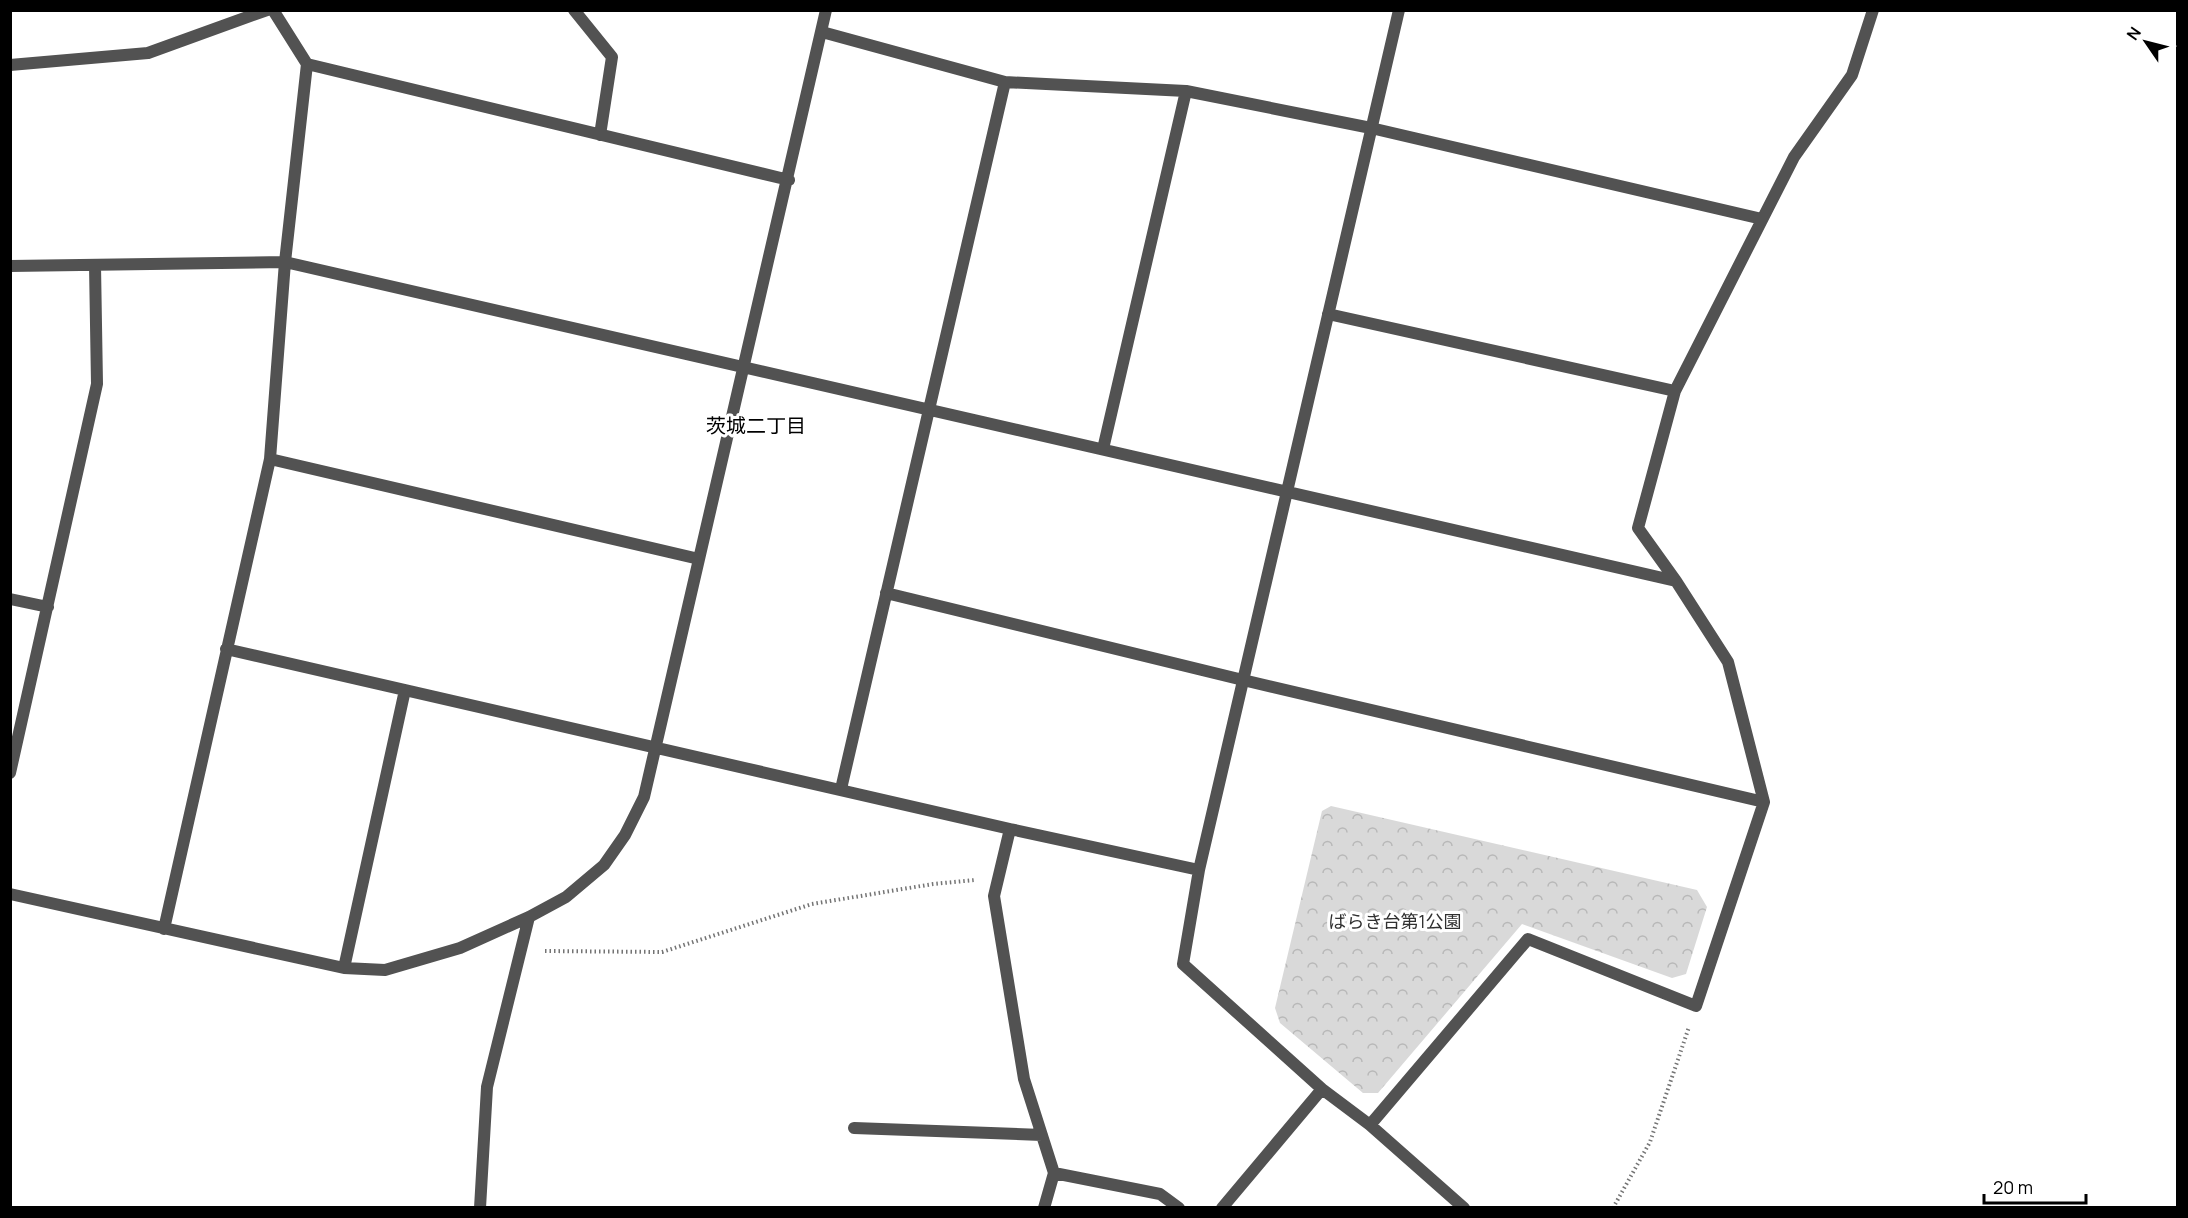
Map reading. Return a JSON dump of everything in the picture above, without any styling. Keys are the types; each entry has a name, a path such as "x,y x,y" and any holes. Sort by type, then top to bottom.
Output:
{"street":[{"path":"10,65 148,53 267,10"},
{"path":"164,929 270,459 285,262 307,64 273,10"},
{"path":"574,10 612,57 600,135"},
{"path":"10,894 344,968 386,970 460,948 529,917 566,897 604,865 625,835 644,797 789,180 826,10"},
{"path":"1399,10 1199,870 1183,964 1322,1089 1370,1125 1464,1208"},
{"path":"1370,1125 1528,939 1696,1006 1764,802 1728,662 1676,581 1638,528 1675,391 1794,157 1852,75 1873,10"},
{"path":"822,32 1005,82 1186,91 1371,128 1762,219"},
{"path":"307,64 789,180"},
{"path":"841,789 1005,82"},
{"path":"1103,450 1186,91"},
{"path":"10,266 285,262 1676,581"},
{"path":"10,773 97,384 95,265"},
{"path":"1328,314 1675,391"},
{"path":"270,459 699,559"},
{"path":"886,593 1243,680 1764,802"},
{"path":"10,599 48,607"},
{"path":"226,649 841,789 1010,830 1199,870"},
{"path":"344,968 405,690"},
{"path":"1010,830 994,896 1022,1067 1054,1173 1044,1208"},
{"path":"480,1208 487,1087 529,917"},
{"path":"1222,1208 1322,1089"},
{"path":"854,1128 1042,1135"},
{"path":"1054,1173 1160,1194 1179,1208"}],"path":[{"path":"520,950 662,952 812,904 933,884 999,878"},
{"path":"1613,1208 1650,1142 1696,1006"}],"green space":[{"name":"ばらき台第1公園","path":"1331,806 1697,890 1707,907 1686,974 1672,978 1522,924 1378,1093 1363,1093 1280,1023 1275,1008 1322,811"}],"district":[{"name":"茨城二丁目","path":"756,426"}]}
